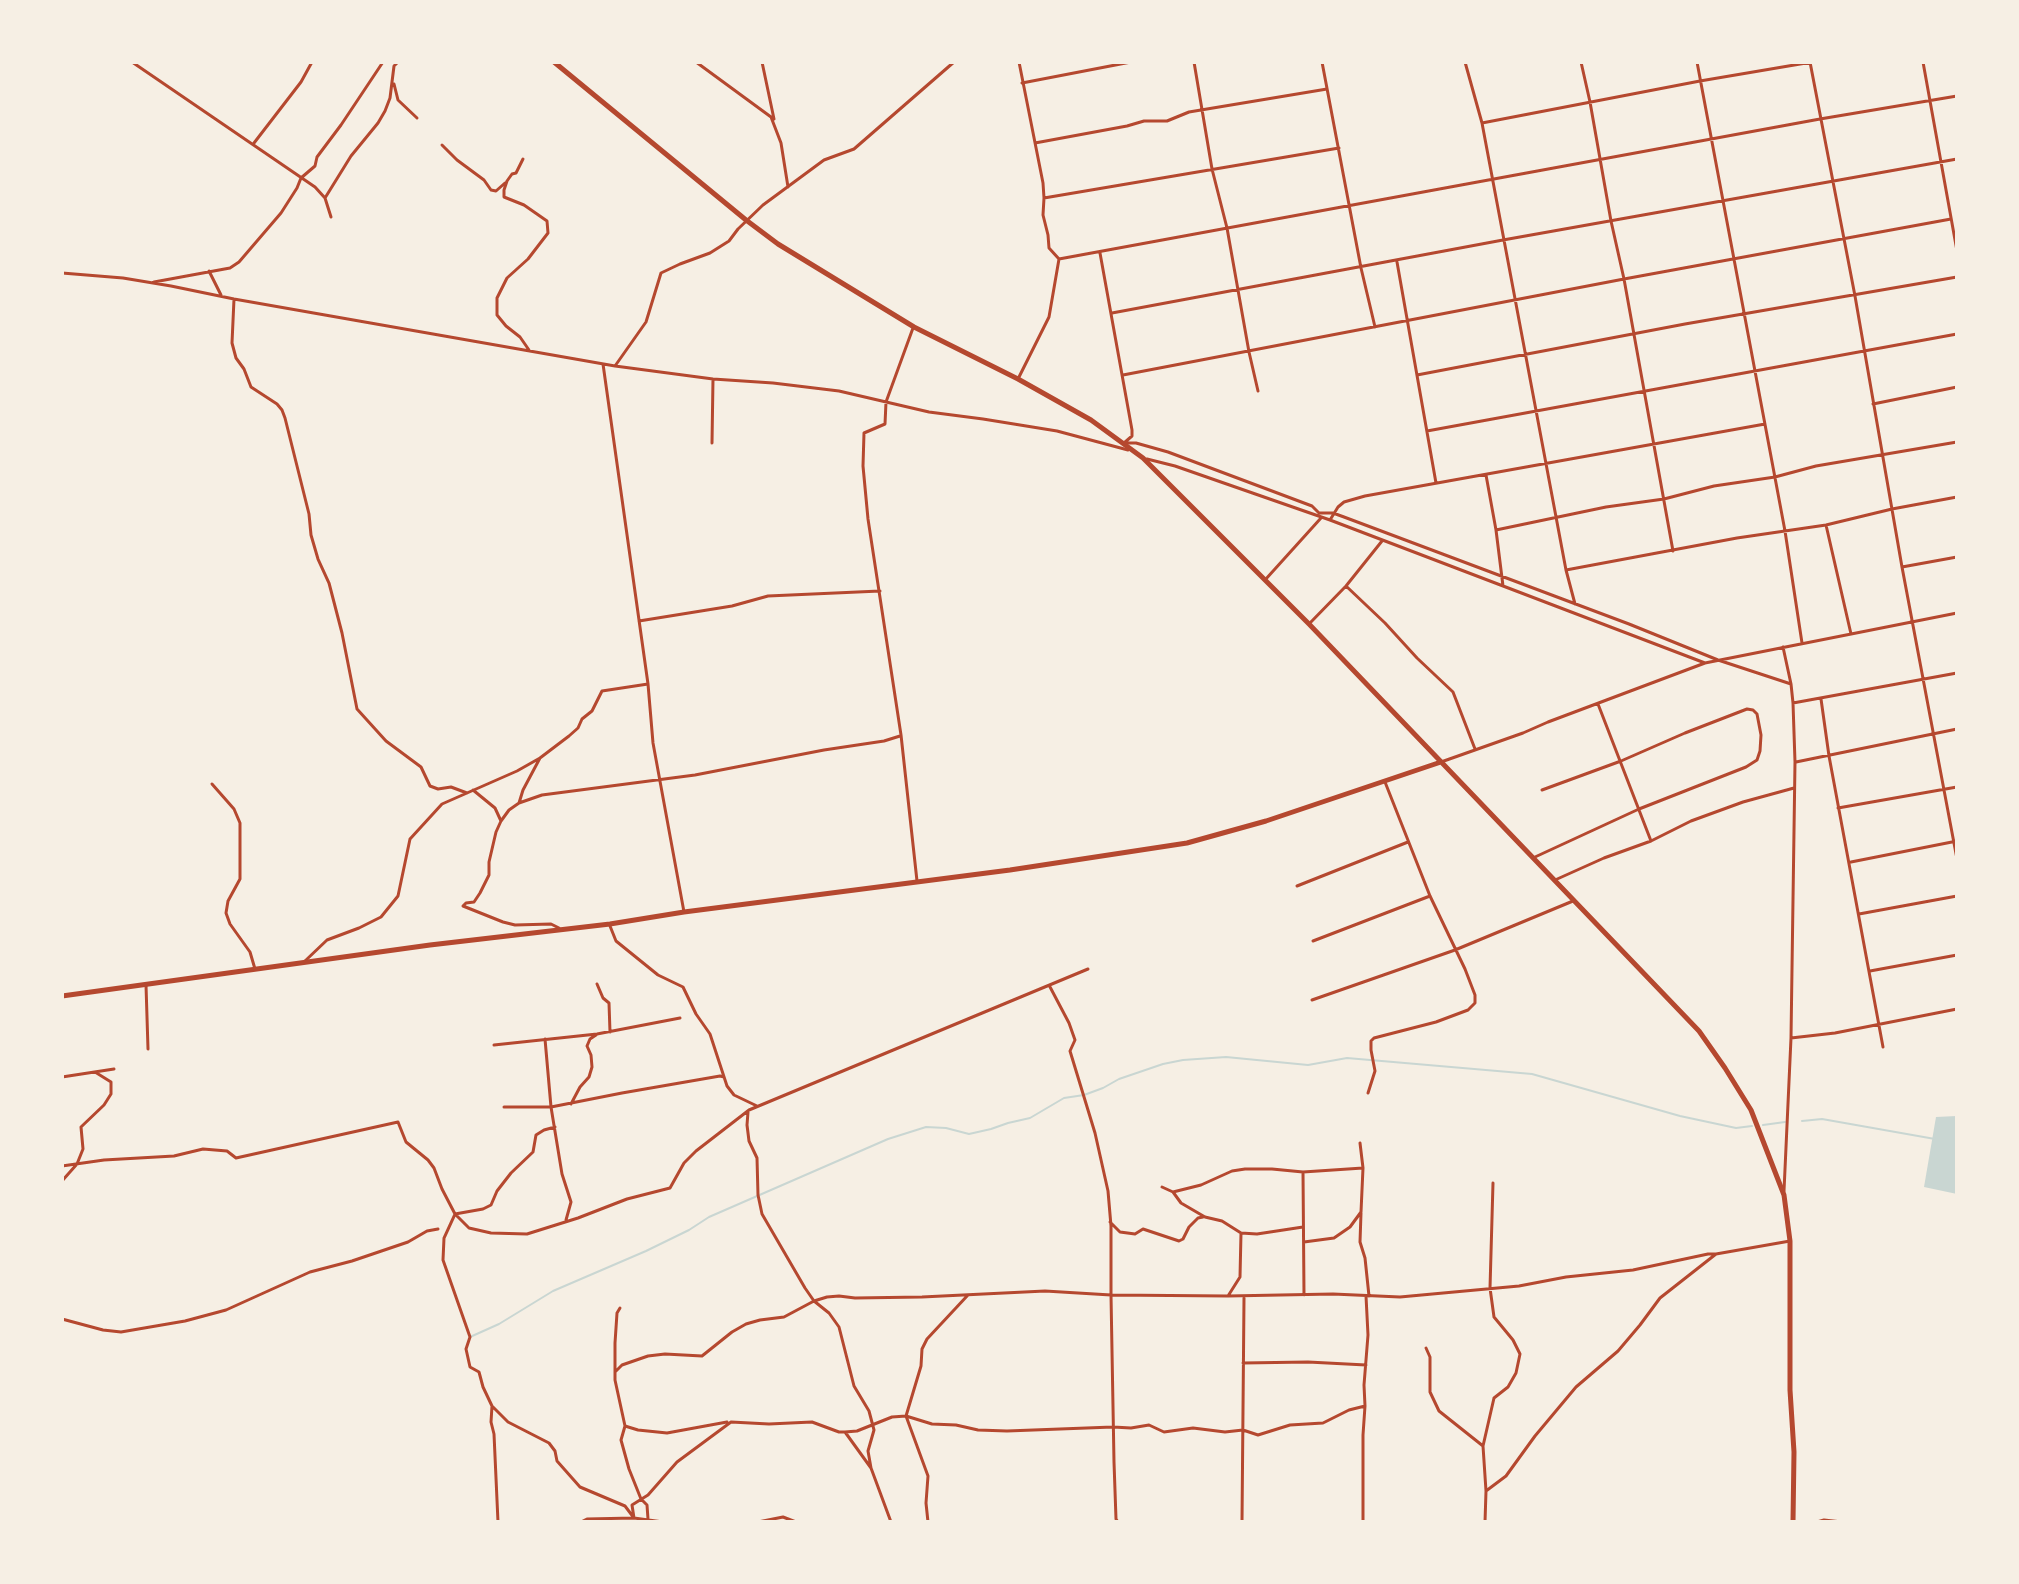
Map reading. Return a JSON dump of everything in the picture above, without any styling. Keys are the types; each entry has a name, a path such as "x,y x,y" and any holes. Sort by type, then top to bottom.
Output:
{"highway":[{"path":"554,62 778,244 914,327 1091,420 1143,458 1309,624 1699,1031 1751,1110 1784,1195 1790,1241 1793,1522"},
{"path":"62,996 610,924 1187,843 1266,821 1441,762"}],"street":[{"path":"132,62 315,187 325,198 331,217"},
{"path":"253,144 301,82 312,62"},
{"path":"151,282 230,268 239,262 281,213 301,178 315,166 317,157 385,62 396,64 385,111 351,156 325,198"},
{"path":"696,62 768,114 774,123"},
{"path":"762,62 788,187"},
{"path":"615,366 646,322 661,273 710,253 729,241 763,205 824,160 854,149 954,62"},
{"path":"1019,62 1044,198 1043,215 1049,248 1059,259"},
{"path":"1099,62 1108,66"},
{"path":"1022,83 1131,62"},
{"path":"1194,62 1212,169 1227,228 1258,391"},
{"path":"1322,62 1375,327"},
{"path":"1465,62 1482,123 1575,604"},
{"path":"1581,62 1673,551"},
{"path":"1697,62 1766,423 1802,643"},
{"path":"1482,123 1810,62 1957,859"},
{"path":"1923,62 1957,251"},
{"path":"392,76 398,100 417,118"},
{"path":"1035,143 1144,121 1167,121 1202,109 1327,89"},
{"path":"1059,259 1957,96"},
{"path":"442,145 484,180 491,190 496,191 516,173 523,159"},
{"path":"1044,198 1339,148"},
{"path":"1112,313 1957,159"},
{"path":"507,181 504,197 524,205 547,221 548,233 528,259 507,278 497,298 497,315 529,350"},
{"path":"1123,375 1951,219"},
{"path":"1100,252 1132,430 1132,436 1124,443"},
{"path":"1018,379 1049,317 1059,259"},
{"path":"1397,261 1436,483"},
{"path":"209,271 221,295"},
{"path":"62,273 151,282 615,366 860,395 929,412 1057,431 1135,452"},
{"path":"1417,375 1957,277"},
{"path":"234,299 232,343 236,358 251,387 277,404 285,418 309,514 311,535 329,583 342,633 357,709 386,741 421,767 430,786 438,789 451,787 467,793"},
{"path":"914,327 886,402 885,424 864,433 863,466 868,519 901,735 917,881"},
{"path":"1427,431 1957,334"},
{"path":"603,364 648,684 653,743 684,912"},
{"path":"712,443 713,379"},
{"path":"1873,404 1957,387"},
{"path":"1330,520 1338,507 1351,499 1766,423"},
{"path":"1496,530 1606,507 1664,499 1714,486 1775,477 1816,466 1957,442"},
{"path":"1124,443 1136,443 1168,452 1312,506 1319,513 1333,513 1718,660 1791,684"},
{"path":"1143,458 1175,466 1330,520 1705,663"},
{"path":"1486,473 1503,586"},
{"path":"1566,570 1826,525 1957,497"},
{"path":"1265,580 1321,518"},
{"path":"1826,525 1851,634"},
{"path":"1309,624 1346,586 1382,541"},
{"path":"1902,567 1957,557"},
{"path":"1346,586 1453,692 1476,750"},
{"path":"639,621 732,606 768,596 880,591"},
{"path":"1441,762 1705,663 1957,613"},
{"path":"1783,647 1793,703 1795,762 1791,1038 1784,1195"},
{"path":"1793,703 1957,673"},
{"path":"302,963 327,940 381,917 398,896 410,839 442,804 517,771 550,752 578,728 582,719 592,711 602,691 648,684"},
{"path":"1821,699 1883,1047"},
{"path":"1598,704 1651,841"},
{"path":"1532,859 1639,809 1757,760 1761,735 1757,714 1747,709 1542,790"},
{"path":"1795,762 1957,729"},
{"path":"561,929 551,924 503,922 463,906 474,902 489,875 496,832 509,810 519,803 542,795 659,781 884,741 901,735"},
{"path":"519,803 540,758"},
{"path":"1368,1093 1375,1071 1371,1050 1374,1038 1436,1022 1468,1010 1475,1003 1475,995 1430,896 1385,782"},
{"path":"212,784 234,809 240,823 240,879 228,901 226,913 250,952 255,969"},
{"path":"1838,808 1957,787"},
{"path":"1554,881 1691,821 1794,788"},
{"path":"473,790 495,808 501,821"},
{"path":"1297,886 1408,842"},
{"path":"1849,862 1955,842"},
{"path":"1313,941 1430,896"},
{"path":"1859,914 1957,896"},
{"path":"1312,1000 1455,950 1573,901"},
{"path":"610,924 616,941 658,975 686,991 696,1014 710,1034 727,1086 734,1095 757,1106"},
{"path":"1870,971 1957,955"},
{"path":"62,1166 174,1156 203,1149 227,1151 236,1158 398,1122 406,1142 434,1168 455,1214 469,1228 491,1233 527,1234 627,1199 670,1188 684,1163 696,1151 749,1110 1088,969"},
{"path":"597,984 603,998 609,1003 610,1032"},
{"path":"146,985 148,1049"},
{"path":"1049,985 1075,1040 1070,1051 1108,1191 1118,1522"},
{"path":"1791,1038 1835,1033 1957,1009"},
{"path":"494,1045 597,1034 680,1018"},
{"path":"571,1104 589,1077 592,1067 587,1046 597,1034"},
{"path":"545,1039 551,1107 562,1174 571,1202 565,1221"},
{"path":"62,1077 114,1069"},
{"path":"62,1181 77,1164 83,1149 81,1127 111,1094 111,1082 95,1072"},
{"path":"504,1107 551,1107 724,1077"},
{"path":"749,1110 747,1125 749,1141 757,1158 762,1214 814,1301 829,1313 839,1327 854,1386 869,1411 873,1425 868,1451 871,1468 891,1522"},
{"path":"455,1214 491,1205 511,1173 533,1152 536,1135 555,1127"},
{"path":"1360,1143 1363,1168 1360,1242 1365,1258 1368,1296 1363,1522"},
{"path":"1173,1192 1201,1185 1232,1171 1272,1169 1303,1172 1363,1168"},
{"path":"1303,1172 1304,1295"},
{"path":"1485,1522 1483,1446 1494,1398 1508,1387 1516,1373 1520,1354 1494,1317 1490,1288 1493,1183"},
{"path":"1162,1187 1205,1217 1222,1221 1241,1233 1257,1234 1303,1227"},
{"path":"1304,1242 1334,1238 1350,1227 1361,1212"},
{"path":"455,1214 444,1238 443,1260 470,1337 466,1349 470,1367 479,1372 492,1406 508,1422 549,1443 557,1461 580,1487 625,1506 634,1518"},
{"path":"1110,1222 1120,1232 1135,1234 1143,1229 1179,1241 1198,1218 1205,1217"},
{"path":"62,1319 121,1332 185,1321 226,1310 310,1272 352,1261 438,1229"},
{"path":"1228,1296 1240,1277 1241,1233"},
{"path":"615,1372 622,1365 648,1356 702,1356 746,1324 784,1317 814,1301 839,1296 1045,1291 1111,1295 1400,1297 1519,1286 1633,1270 1790,1241"},
{"path":"1486,1491 1506,1476 1576,1387 1618,1351 1660,1298 1716,1254"},
{"path":"928,1522 927,1469 906,1416 927,1339 968,1295"},
{"path":"1242,1522 1244,1296"},
{"path":"620,1308 617,1313 615,1372 625,1426 621,1440 629,1469 641,1499 647,1505 648,1519"},
{"path":"1426,1348 1430,1357 1430,1392 1439,1411 1483,1446"},
{"path":"1243,1363 1366,1365"},
{"path":"492,1406 498,1522"},
{"path":"625,1426 667,1433 731,1422 812,1422 845,1432 857,1431 892,1417 906,1416 932,1424 978,1430 1131,1428 1149,1425 1164,1432 1193,1428 1225,1432 1243,1430 1258,1435 1290,1425 1323,1423 1365,1406"},
{"path":"634,1518 632,1505 648,1495 677,1462 731,1422"},
{"path":"845,1432 871,1468"},
{"path":"758,1522 783,1517 796,1522"},
{"path":"581,1522 587,1519 634,1518 663,1522"},
{"path":"1817,1522 1842,1522"}],"shaded area":[{"path":"1957,1116 1957,1194 1924,1187 1936,1117"}],"waterway":[{"path":"470,1337 499,1324 553,1291 646,1251 709,1217 888,1139 926,1127 969,1134 991,1129 1030,1118 1064,1098 1084,1095 1119,1079 1183,1060 1226,1057 1308,1065 1347,1058 1532,1074 1680,1116 1736,1128 1752,1126"},
{"path":"1802,1121 1822,1119 1935,1139"},
{"path":"1763,1125 1785,1122"}]}
